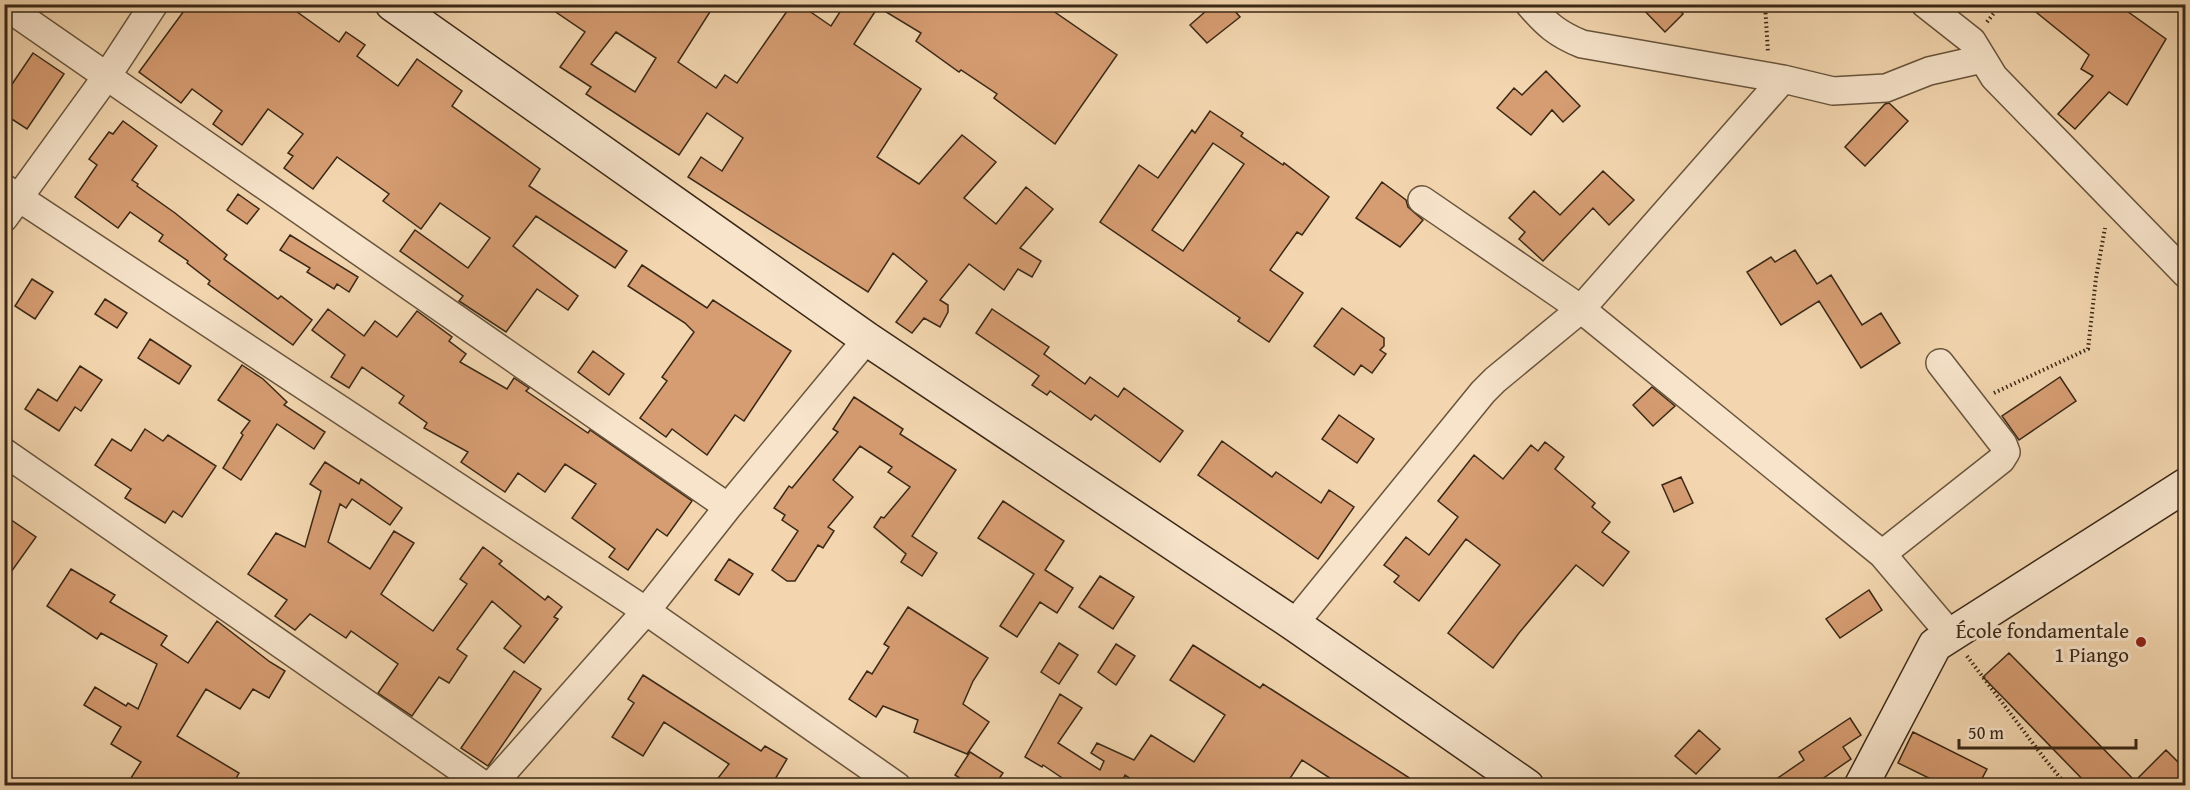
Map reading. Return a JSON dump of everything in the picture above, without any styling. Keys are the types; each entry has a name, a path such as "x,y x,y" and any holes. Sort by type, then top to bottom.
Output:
{"main road":[{"path":"392,4 867,339 1294,624 1527,786"},
{"path":"1861,786 1935,645 2186,485"}],"street":[{"path":"153,4 107,76 9,201 646,611 897,786"},
{"path":"1529,4 1551,28 1582,44 1833,91 1886,88 1929,71 1982,59"},
{"path":"1925,4 1972,42 1994,77 2186,274"},
{"path":"4,5 728,507"},
{"path":"1294,624 1483,392 1581,309 1783,80"},
{"path":"1422,200 1581,309 1882,554 1950,634"},
{"path":"491,786 646,611 728,507 867,339"},
{"path":"1882,554 2001,460 2006,452 2003,444 1940,363"},
{"path":"4,452 485,786"}],"path":[{"path":"1765,4 1768,56 1783,80"},
{"path":"1971,404 2088,349 2096,278 2111,197"},
{"path":"1950,634 2067,786"},
{"path":"2186,732 2178,741 2186,748"}],"building":[{"path":"189,4 286,4 339,42 346,32 365,45 357,56 398,86 417,59 462,91 452,106 540,169 529,186 627,251 615,268 536,216 513,246 578,296 568,310 537,289 506,332 459,301 463,296 400,251 415,230 468,268 490,238 440,203 421,229 383,201 389,194 337,157 313,189 284,168 293,156 288,153 303,134 268,109 242,145 213,124 222,111 192,89 181,103 139,72"},
{"path":"544,4 715,4 678,62 716,88 725,75 737,83 792,4 799,4 831,26 845,4 1043,4 1117,55 1055,144 994,98 997,94 961,70 959,72 916,41 921,33 878,7 854,44 921,89 877,157 919,184 962,135 996,162 964,198 996,224 1026,187 1053,209 1020,248 1041,261 1032,277 1018,269 1004,290 969,264 940,300 948,305 948,312 940,327 924,318 912,333 896,322 927,281 893,253 868,292 688,177 701,157 722,171 743,138 707,113 679,155 586,94 591,87 560,67 585,32","holes":["616,32 656,58 635,92 591,64"]},
{"path":"1214,4 1229,4 1240,17 1207,43 1190,25"},
{"path":"1638,4 1674,4 1683,14 1665,32"},
{"path":"2026,4 2117,4 2166,39 2127,105 2109,92 2075,129 2058,114 2093,76 2081,69 2089,55"},
{"path":"33,53 64,74 27,129 4,114 4,96"},
{"path":"1546,71 1580,106 1563,122 1552,110 1531,135 1497,108 1514,88 1522,95"},
{"path":"1889,103 1908,121 1865,166 1845,147 1885,104"},
{"path":"1210,111 1243,133 1241,136 1283,165 1284,163 1329,197 1302,235 1297,232 1270,270 1303,293 1269,342 1238,321 1240,318 1100,222 1139,165 1158,178 1192,130 1195,133","holes":["1213,143 1244,164 1183,251 1152,230"]},
{"path":"123,121 157,146 132,180 138,184 137,186 227,255 224,259 278,299 281,296 312,320 293,345 208,284 210,281 187,263 188,261 159,241 163,235 130,212 118,228 75,197 97,165 89,159 109,132 113,134"},
{"path":"1603,171 1634,200 1609,225 1593,208 1543,261 1519,239 1525,232 1509,218 1534,191 1560,215"},
{"path":"1382,182 1406,200 1408,207 1423,220 1400,247 1356,218"},
{"path":"238,194 259,209 247,224 227,210"},
{"path":"290,235 358,277 349,292 337,284 334,289 307,272 310,268 280,250"},
{"path":"1795,250 1817,284 1831,275 1862,325 1881,313 1900,343 1861,368 1819,301 1781,325 1747,272 1771,257 1775,262"},
{"path":"642,265 707,308 713,300 791,351 744,421 735,415 707,455 672,429 666,437 640,418 667,381 662,377 694,332 685,323 628,286"},
{"path":"32,279 53,292 35,319 15,306"},
{"path":"105,299 127,313 117,328 95,314"},
{"path":"1342,308 1384,338 1384,346 1380,350 1386,354 1372,373 1361,365 1354,375 1314,346"},
{"path":"328,309 364,336 375,321 397,337 417,311 452,337 449,341 466,354 460,362 507,389 514,378 529,388 526,391 588,433 590,430 692,501 667,536 657,529 628,570 609,557 615,549 572,518 596,484 565,464 545,492 518,473 505,492 461,462 468,452 424,428 427,423 399,403 404,396 362,367 349,388 331,377 345,355 312,330"},
{"path":"992,309 1049,347 1044,354 1085,384 1090,377 1118,397 1124,388 1183,431 1160,462 1095,415 1091,420 1050,391 1047,395 1032,385 1039,376 976,333"},
{"path":"150,339 191,366 179,384 138,358"},
{"path":"593,351 624,374 609,395 578,372"},
{"path":"242,365 263,379 287,402 284,405 325,432 314,449 277,424 241,480 223,468 243,435 241,433 250,421 218,400"},
{"path":"80,366 102,380 81,411 75,407 59,431 25,409 38,389 57,401"},
{"path":"2060,377 2076,401 2019,440 2002,416"},
{"path":"1652,387 1675,406 1653,426 1633,405"},
{"path":"854,397 903,429 900,434 956,470 912,536 937,553 922,576 901,562 906,554 874,527 910,487 888,472 892,467 860,446 833,480 853,497 828,527 834,531 823,548 818,545 795,581 787,581 772,570 798,531 782,520 785,515 774,508 789,486 792,488 838,432 833,429"},
{"path":"1339,415 1374,439 1357,463 1322,439"},
{"path":"145,429 163,441 168,435 216,466 182,517 173,511 165,523 125,498 131,489 95,465 112,439 131,451"},
{"path":"1222,441 1272,477 1276,472 1321,503 1329,490 1354,507 1318,559 1198,475"},
{"path":"1545,442 1564,457 1555,469 1595,503 1592,507 1610,522 1602,532 1629,552 1603,586 1576,565 1493,668 1448,633 1500,565 1466,539 1419,601 1394,582 1399,576 1384,565 1406,537 1429,555 1458,517 1438,501 1474,455 1503,479 1531,445 1538,451"},
{"path":"325,462 359,484 361,479 402,508 390,525 352,499 346,508 340,504 328,542 370,569 394,531 414,543 381,594 433,631 467,584 460,579 483,547 502,561 499,564 545,600 548,596 562,607 554,617 558,619 524,663 504,648 521,626 492,601 457,649 467,656 449,683 439,677 412,716 378,693 398,664 351,631 346,638 310,614 295,630 275,616 287,600 248,574 276,533 305,547 321,491 310,484"},
{"path":"1681,477 1693,503 1674,512 1662,485"},
{"path":"1003,501 1064,541 1045,570 1073,588 1057,613 1040,602 1017,637 1000,626 1034,574 978,538"},
{"path":"4,515 36,537 4,582"},
{"path":"729,559 753,574 739,595 715,580"},
{"path":"71,569 115,595 110,602 167,636 161,645 188,663 217,621 285,671 269,698 253,689 240,709 206,689 177,736 239,773 232,786 126,786 141,762 111,744 121,727 84,705 95,687 126,706 128,703 138,709 157,664 101,633 97,639 47,606"},
{"path":"1100,576 1134,597 1113,629 1079,607"},
{"path":"1869,590 1882,610 1840,638 1826,619"},
{"path":"908,607 988,658 973,681 963,704 989,722 967,754 914,732 918,720 883,706 876,717 849,699 867,671 872,674 889,647 884,644"},
{"path":"1059,643 1078,655 1059,684 1041,672"},
{"path":"1116,644 1135,656 1116,685 1098,672"},
{"path":"1193,645 1260,688 1263,684 1422,786 1342,786 1302,760 1285,786 1142,786 1125,775 1121,784 1123,786 1074,786 1043,765 1042,767 1025,757 1060,694 1082,708 1058,743 1100,770 1104,761 1091,753 1097,743 1134,760 1151,735 1194,762 1225,715 1170,680"},
{"path":"2009,653 2135,781 2166,750 2186,770 2186,786 2089,786 1983,677"},
{"path":"514,671 541,689 488,766 461,748"},
{"path":"643,675 761,751 765,746 787,759 771,786 712,786 729,764 664,722 643,756 612,737 634,703 628,699"},
{"path":"1850,718 1861,735 1843,747 1851,759 1812,786 1766,786 1804,760 1799,752"},
{"path":"1699,730 1720,749 1696,774 1675,756"},
{"path":"1913,732 1987,769 1978,786 1945,786 1898,763"},
{"path":"970,752 1003,773 994,786 972,786 955,775"}],"place":[{"name":"École fondamentale 1 Piango","path":"2141,642"}]}
